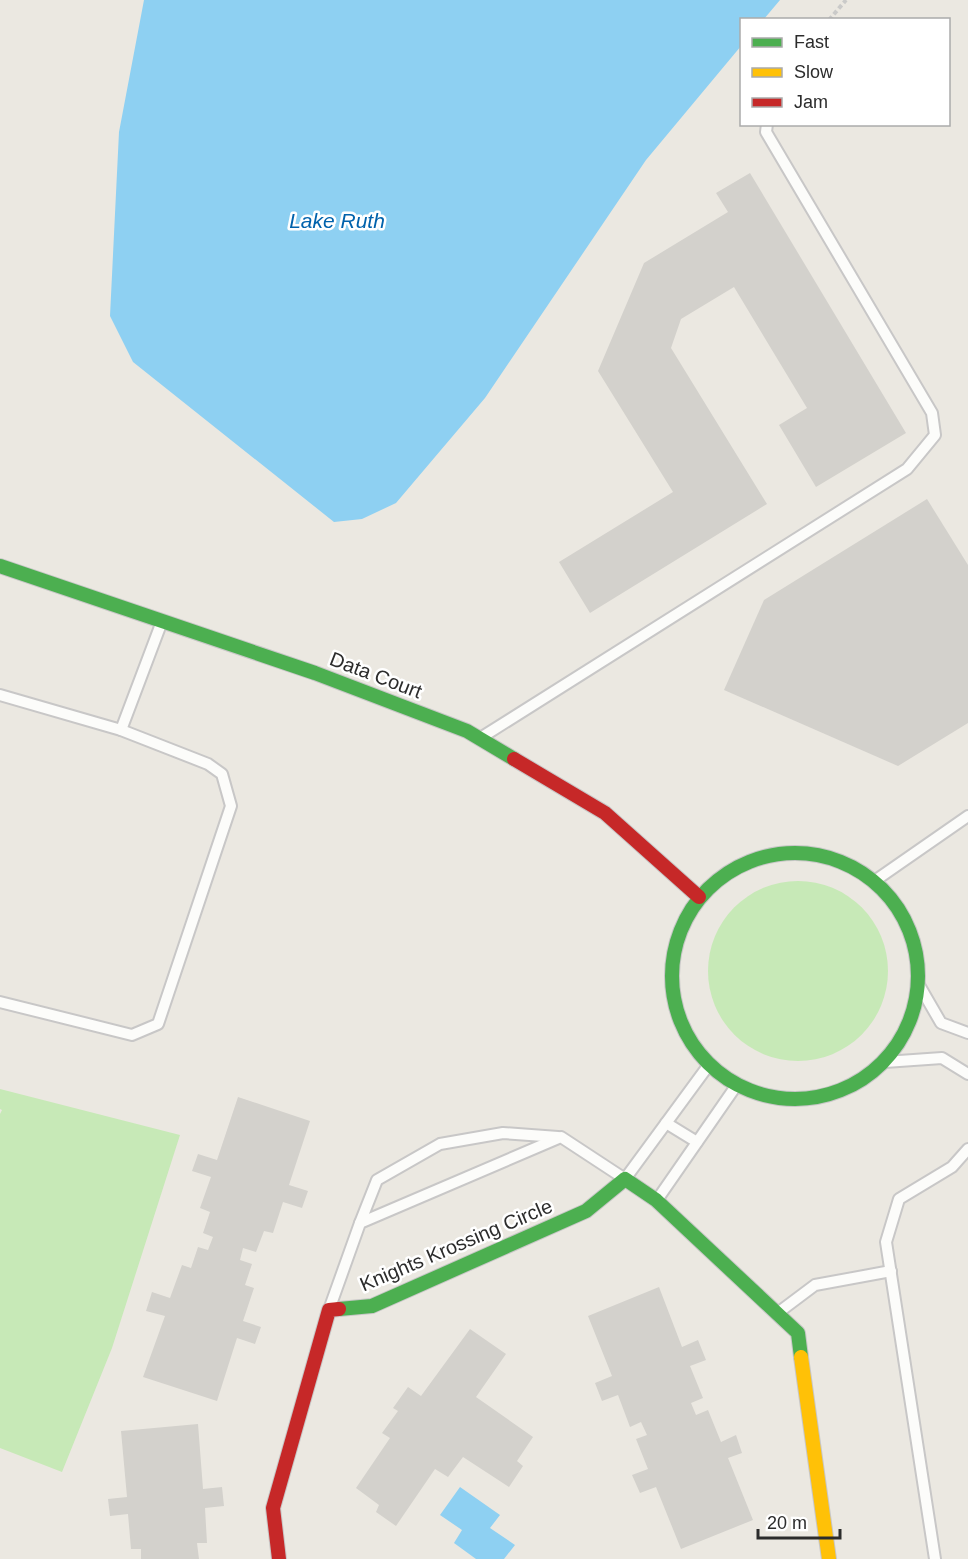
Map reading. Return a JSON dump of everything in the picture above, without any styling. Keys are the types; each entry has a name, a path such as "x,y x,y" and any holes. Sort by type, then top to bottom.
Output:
{"street":[{"name":"Data Court","path":"0,566 315,673 467,731 605,813 699,897"},
{"path":"810,853 851,865 873,882 890,896 909,926 919,968 919,986 914,1011 897,1048 885,1062 860,1082 820,1098 777,1099 736,1086 708,1066 678,1019 670,977 678,934 699,897 727,872 767,855 810,853"},
{"path":"626,1179 656,1200 798,1333 829,1559"},
{"name":"Knights Krossing Circle","path":"329,1311 372,1306 394,1297 586,1211 626,1179"},
{"path":"279,1559 273,1508 329,1311"}],"lane":[{"path":"480,738 907,469 935,435 932,412 766,132 767,126"},
{"path":"121,730 162,621"},
{"path":"0,695 121,730 208,764 222,774 231,806 158,1024 132,1035 0,1002"},
{"path":"873,882 968,816"},
{"path":"919,986 941,1023 968,1033"},
{"path":"885,1062 942,1058 968,1074"},
{"name":"Knights Krossing Circle","path":"626,1179 708,1066"},
{"path":"656,1200 736,1086"},
{"path":"666,1123 697,1142"},
{"path":"329,1311 360,1222 378,1180 440,1144 503,1133 561,1137 626,1179"},
{"path":"360,1222 561,1137"},
{"path":"934,1559 886,1242 899,1199 952,1167 968,1149"},
{"path":"777,1314 815,1285 891,1271"}],"path":[{"path":"831,18 846,0"}],"green space":[{"path":"798,881 832,888 848,896 862,907 873,921 881,937 888,971 881,1005 873,1021 862,1035 848,1046 832,1054 798,1061 764,1054 748,1046 734,1035 723,1021 715,1005 708,971 715,937 723,921 734,907 748,896 764,888"},
{"path":"0,1089 180,1135 112,1348 62,1472 0,1448 0,1114 2,1110 0,1109"}],"water":[{"name":"Lake Ruth","path":"144,0 780,0 765,18 740,18 740,47 646,160 485,398 396,503 362,519 334,522 133,362 110,316 119,132"},
{"path":"460,1487 500,1515 490,1528 515,1545 504,1559 476,1559 454,1543 462,1530 440,1515"}],"building":[{"path":"750,173 906,433 816,487 779,425 807,408 734,287 681,319 671,348 767,504 590,613 559,562 673,492 598,371 644,263 728,212 716,193"},
{"path":"927,499 968,565 968,723 898,766 724,690 764,600"},
{"path":"238,1097 310,1121 289,1185 308,1191 302,1208 283,1202 273,1233 264,1231 256,1252 243,1248 240,1260 252,1264 245,1285 254,1288 243,1321 261,1327 255,1344 237,1338 217,1401 143,1377 165,1316 146,1311 152,1292 170,1298 182,1265 191,1268 198,1247 208,1250 213,1237 203,1233 210,1212 200,1208 211,1177 192,1171 198,1154 217,1160"},
{"path":"659,1287 682,1347 698,1340 706,1360 690,1366 703,1398 691,1403 696,1415 708,1410 721,1442 736,1435 742,1453 728,1458 753,1520 681,1549 656,1487 640,1493 632,1475 648,1469 636,1439 647,1435 641,1422 630,1427 618,1395 602,1401 595,1383 612,1376 588,1316"},
{"path":"470,1329 506,1354 476,1397 533,1437 517,1461 523,1466 509,1487 463,1457 448,1477 435,1469 396,1526 376,1512 379,1505 356,1488 390,1438 382,1433 398,1411 393,1408 408,1387 421,1396"},
{"path":"198,1424 203,1489 222,1487 224,1506 205,1508 207,1543 197,1543 199,1559 141,1559 141,1549 131,1549 128,1514 110,1516 108,1499 127,1497 121,1431"}],"traffic: fast":[{"path":"0,566 315,673 467,731 514,759"},
{"path":"807,853 831,858 853,867 864,873 882,889 898,907 909,929 916,952 918,976 916,1000 909,1023 898,1045 882,1063 864,1079 831,1094 807,1099 783,1099 759,1094 726,1079 692,1045 681,1023 674,1000 672,964 677,940 692,907 726,873 748,862 771,855 807,853"},
{"path":"339,1309 372,1306 586,1211 625,1179 656,1200 798,1333 801,1357"}],"traffic: slow":[{"path":"801,1357 829,1559"}],"traffic: jam":[{"path":"514,759 605,813 699,897"},
{"path":"279,1559 273,1508 329,1310 339,1309"}]}
